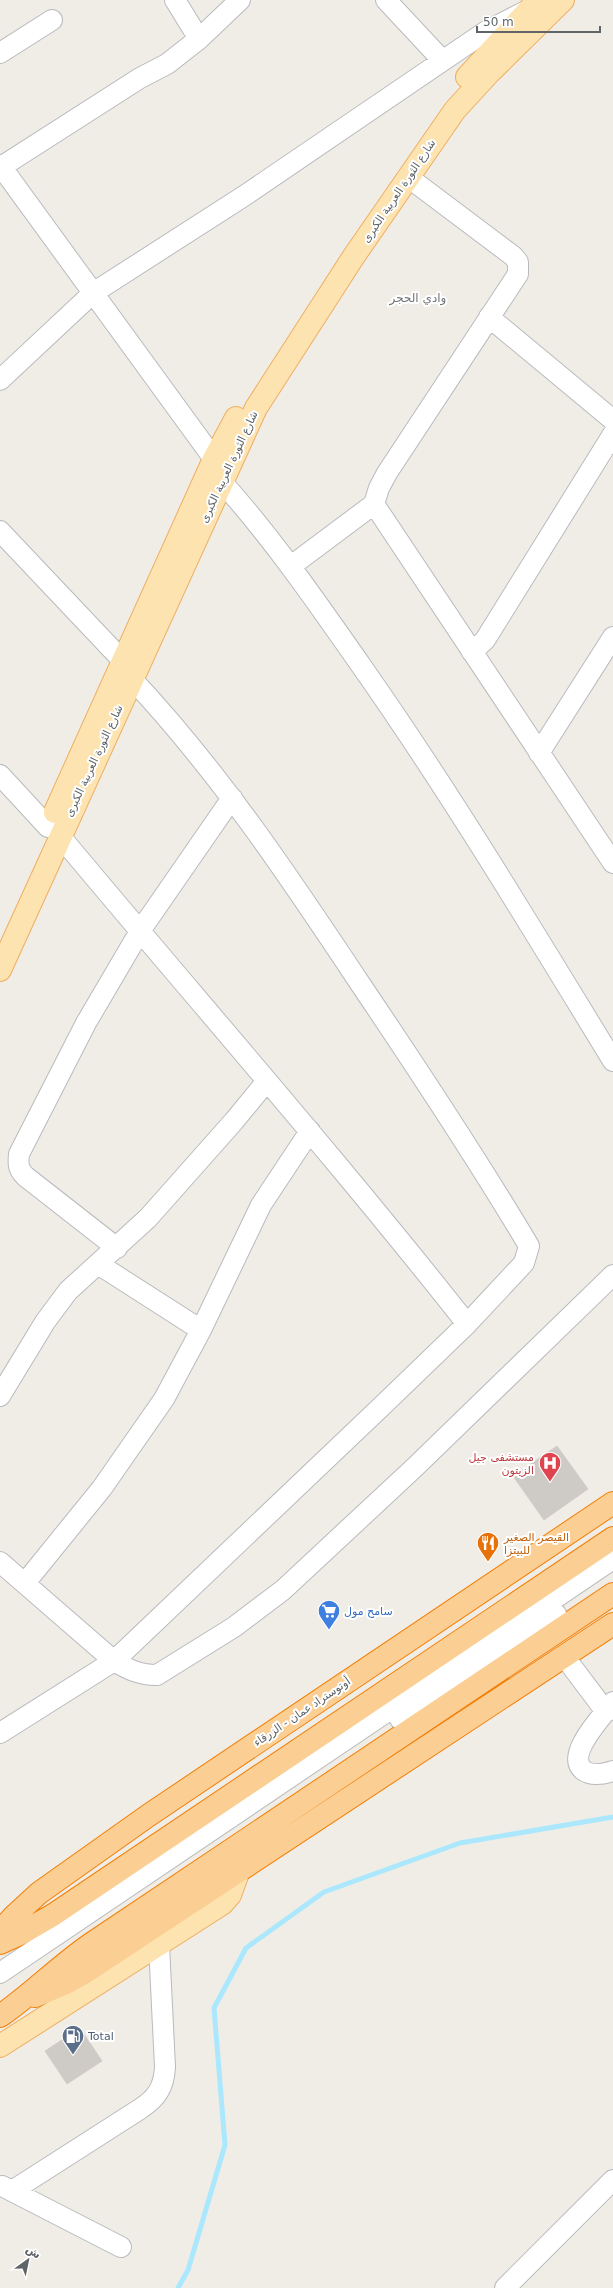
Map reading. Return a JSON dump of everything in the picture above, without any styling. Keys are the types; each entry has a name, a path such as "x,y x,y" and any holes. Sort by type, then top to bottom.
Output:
{"highway":[{"name":"أوتوستراد عمان - الزرقاء","path":"0,1932 14,1916 39,1893 149,1815 613,1502"},
{"path":"0,1943 53,1915 613,1538"},
{"path":"0,2016 23,2000 55,1971 90,1945 613,1594"},
{"path":"23,2000 45,1993 84,1973 238,1873 613,1624"}],"main road":[{"name":"شارع الثورة العربية الكبرى","path":"127,669 222,482 256,408 408,177 455,110 470,93 563,0"},
{"name":"شارع الثورة العربية الكبرى","path":"0,936 54,831 127,669 214,459 274,354 390,180 461,83 534,4"},
{"name":"شارع الثورة العربية الكبرى","path":"0,970 54,831"},
{"path":"0,2046 222,1904 230,1895 238,1873"}],"street":[{"path":"175,0 199,39"},
{"path":"214,459 1,166 140,78 166,64 199,39 240,0"},
{"path":"386,0 442,60"},
{"path":"0,380 93,293 244,196 484,32 534,4"},
{"path":"0,53 52,20"},
{"path":"291,566 374,504 379,488 387,473 518,274 518,262 506,249 408,177"},
{"path":"489,318 613,420"},
{"path":"472,652 485,640 613,434"},
{"path":"222,482 250,513 291,566 428,764 613,1061"},
{"path":"374,504 539,753 611,851"},
{"path":"0,531 127,669 232,798 278,859 479,1163 529,1246 524,1262 467,1324 114,1661 0,1733"},
{"path":"539,753 613,637"},
{"path":"0,774 54,831 310,1131 392,1228 467,1324"},
{"path":"117,1248 25,1176 20,1170 18,1163 19,1154 82,1030 140,931 232,798"},
{"path":"0,1396 45,1322 59,1302 148,1218 194,1167 267,1081"},
{"path":"25,1583 102,1488 160,1406 201,1330 261,1205 310,1131"},
{"path":"98,1264 201,1330"},
{"path":"0,1562 114,1661 131,1671 144,1675 157,1675 234,1627 283,1590 414,1468 613,1275"},
{"path":"0,1973 613,1559"},
{"path":"0,1985 302,1782 484,1665 613,1573"},
{"path":"564,1656 609,1707 582,1743 577,1756 578,1763 587,1773 594,1774 613,1771"},
{"path":"6,2188 140,2109 157,2096 162,2087 165,2067 159,1945"},
{"path":"505,2288 613,2180"},
{"path":"6,2188 121,2248"}],"building":[{"name":"مستشفى جيل الزيتون","path":"557,1446 588,1489 544,1520 513,1476"},
{"name":"Total","path":"80,2028 102,2061 67,2084 45,2051"}],"waterway":[{"path":"178,2288 188,2270 225,2145 214,2008 246,1948 324,1892 460,1843 613,1817"}],"place":[{"name":"مستشفى جيل الزيتون","path":"550,1482"},
{"name":"القيصر الصغير للبيتزا","path":"488,1562"},
{"name":"سامح مول","path":"329,1630"},
{"name":"Total","path":"73,2056"}],"district":[{"name":"وادي الحجر","path":"418,298"}]}
